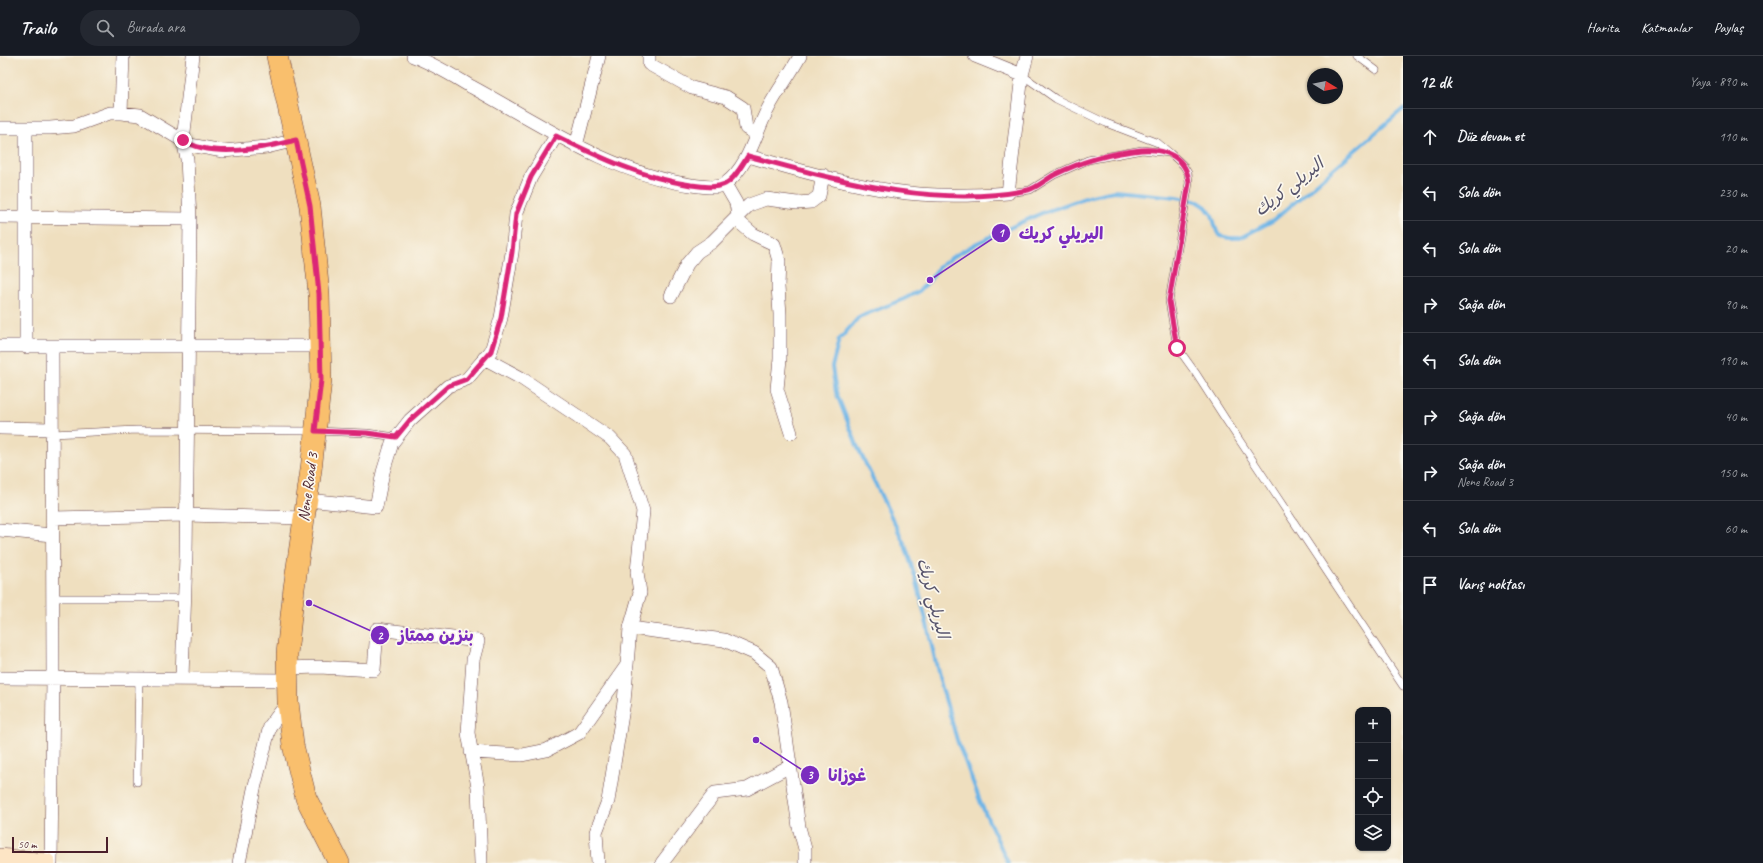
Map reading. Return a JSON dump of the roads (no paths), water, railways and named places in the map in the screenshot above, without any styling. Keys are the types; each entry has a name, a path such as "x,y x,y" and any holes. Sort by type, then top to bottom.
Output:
{"main road":[{"name":"Nene Road 3","path":"277,56 310,206 319,294 321,380 287,654 288,702 293,745 306,798 339,863"}],"street":[{"path":"121,113 124,56"},
{"path":"182,678 190,219 187,158 183,140 193,56"},
{"path":"413,56 496,100 556,136 576,146 630,169 674,182 708,187 725,184 739,171 748,156 769,108 800,56"},
{"path":"576,146 599,56"},
{"path":"649,56 649,64 665,74 692,88 726,97 743,108 746,128 757,134"},
{"path":"975,56 1022,75"},
{"path":"748,156 823,176 893,191 971,196 1008,193 1022,75 1027,56"},
{"path":"0,128 74,126 110,113 121,113 140,115 190,145 223,151 267,148 296,140"},
{"path":"26,128 26,347"},
{"path":"52,518 186,515 376,507 383,472 392,443 396,437 410,420 448,386 467,379 491,351 501,318 512,252 516,214 531,177 556,136"},
{"path":"671,296 687,264 697,252 712,242 749,205 766,199 797,203 811,202 818,196 823,176"},
{"path":"725,184 736,203 739,222 753,234 774,244 779,261 778,287 780,314 780,359 777,389 791,433"},
{"path":"0,217 190,219"},
{"path":"0,346 320,346"},
{"path":"51,863 53,678 52,347"},
{"path":"484,358 521,378 610,438 625,454 643,511 637,572 640,593 630,628 624,702 608,801 596,832 598,863"},
{"path":"0,428 52,432"},
{"path":"0,530 52,535"},
{"path":"630,628 724,640 754,653 771,667 781,702 799,827 805,849 805,863"},
{"path":"0,678 182,678 287,674 320,667 374,670 377,629 478,640 473,660 468,733 478,787 481,863"},
{"path":"471,752 522,755 547,750 579,733 627,665"},
{"path":"239,863 254,789 270,726 288,702"},
{"path":"662,863 715,793 747,789 790,766"},
{"path":"0,858 46,863"}],"lane":[{"path":"1357,56 1376,70"},
{"path":"1022,75 1056,98 1106,123 1158,143 1183,165 1188,173 1189,183 1169,301 1177,348 1195,372 1403,686"},
{"path":"1008,193 1030,190 1054,175 1088,160 1142,150 1170,153"},
{"path":"52,432 137,430 315,431 367,433 396,437"},
{"path":"53,598 184,598"},
{"path":"137,782 139,678"}],"waterway":[{"name":"اليريلي كريك","path":"1008,863 982,806 957,740 940,681 918,586 905,545 858,448 836,392 832,367 839,340 859,317 904,299 919,291 930,280 939,267 951,258 977,243 1042,213 1091,196 1114,191 1177,197 1197,201 1206,207 1212,215 1217,232 1221,236 1240,238 1274,220 1403,109"}],"place":[{"name":"اليريلي كريك","path":"930,280"},
{"name":"بنزين ممتاز","path":"309,603"},
{"name":"غوزانا","path":"756,740"}]}
